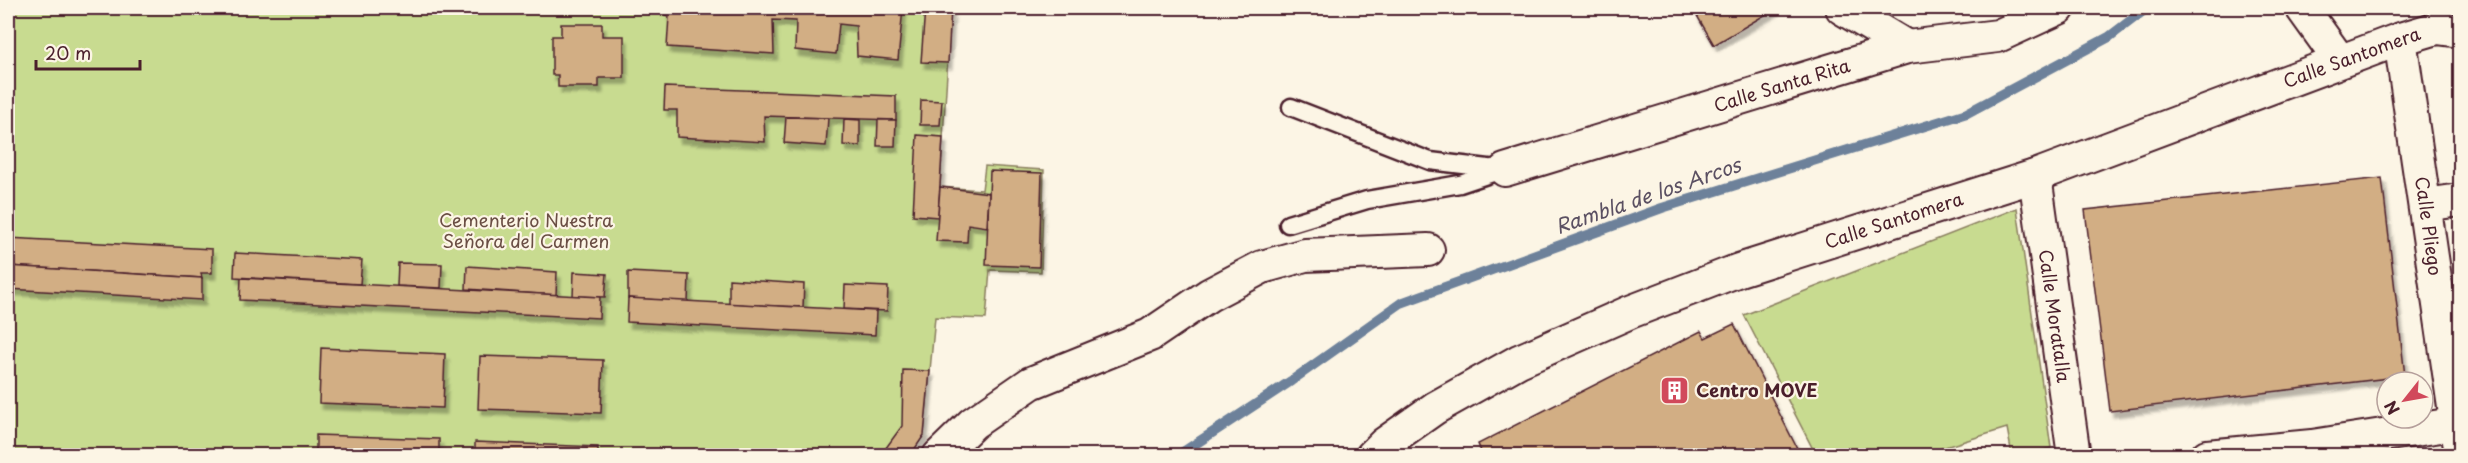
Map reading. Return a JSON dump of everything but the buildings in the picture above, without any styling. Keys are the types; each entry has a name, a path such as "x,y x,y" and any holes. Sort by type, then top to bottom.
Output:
{"street":[{"path":"1842,8 1907,47"},
{"name":"Calle Santa Rita","path":"1505,170 1907,47 1998,36 2059,8"},
{"path":"2302,8 2340,61"},
{"name":"Calle Santomera","path":"1372,456 1384,444 1426,414 1466,390 1519,361 1630,312 1740,270 2035,176 2340,61 2451,22"},
{"name":"Calle Pliego","path":"2400,39 2459,431"},
{"name":"Calle Moratalla","path":"2035,176 2074,456"},
{"path":"2425,205 2460,200"},
{"path":"939,456 973,423 1031,383 1150,334 1209,295 1262,267 1305,255 1428,250"},
{"path":"2207,456 2459,431"}],"lane":[{"path":"1291,107 1430,161 1505,170"},
{"path":"1288,224 1366,200 1460,184 1505,170"}],"green space":[{"name":"Cementerio Nuestra Señora del Carmen","path":"8,8 951,8 940,187 982,190 985,166 1044,170 1041,272 990,270 986,319 935,317 924,435 910,455 8,455"},
{"path":"2017,208 2051,448 2012,455 2007,428 1919,455 1816,455 1744,315"}],"waterway":[{"name":"Rambla de los Arcos","path":"1177,456 1291,381 1401,303 1662,208 1967,113 2109,37 2147,8"}],"place":[{"name":"Centro MOVE","path":"1675,391"}]}
